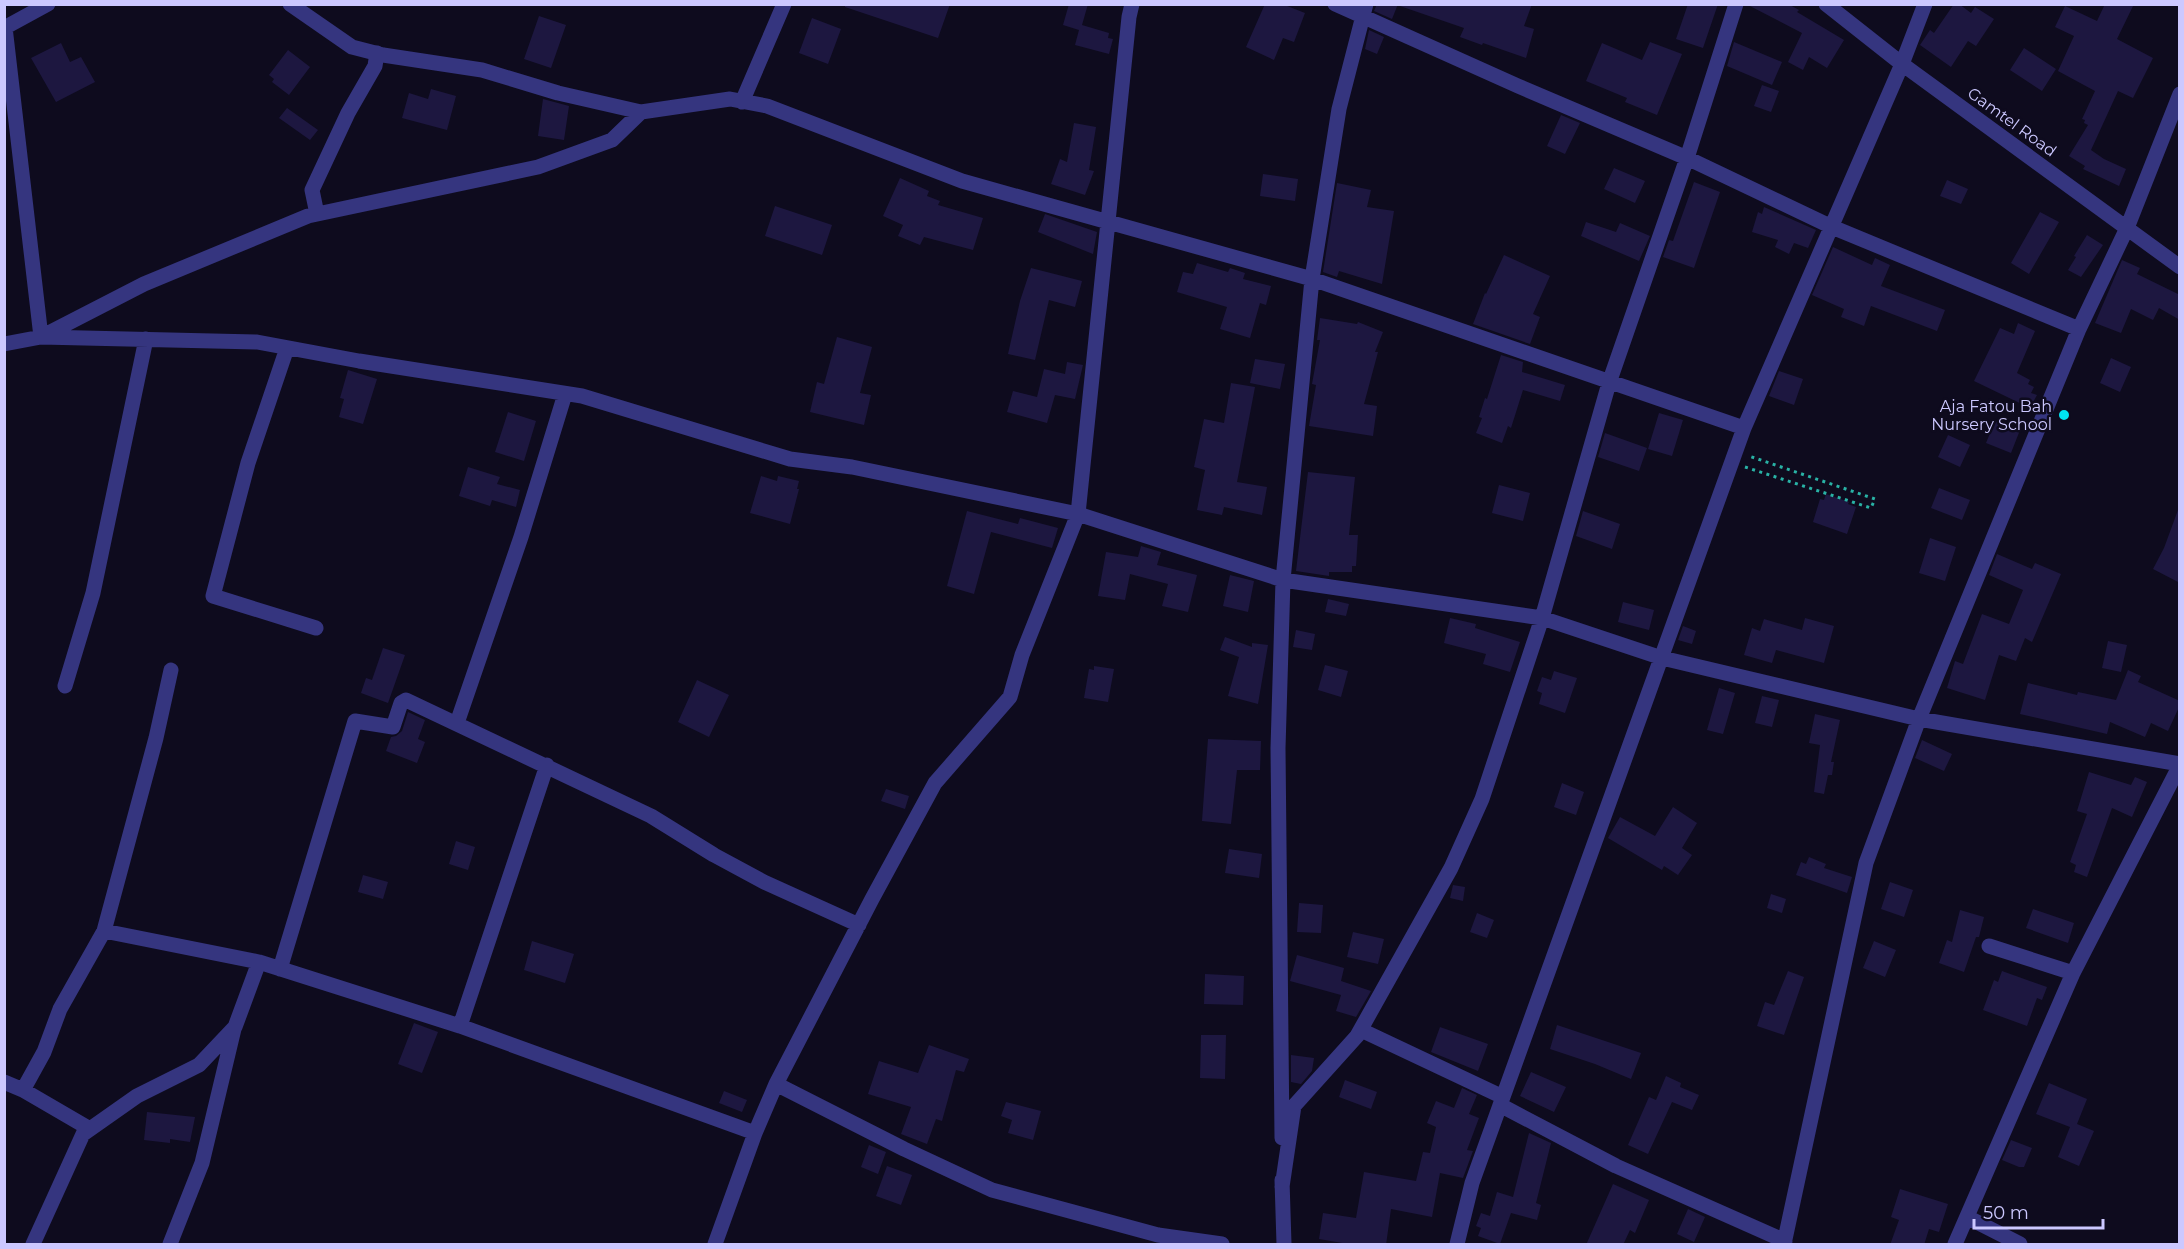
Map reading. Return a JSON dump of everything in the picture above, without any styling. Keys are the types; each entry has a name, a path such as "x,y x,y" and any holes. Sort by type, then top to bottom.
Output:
{"street":[{"path":"41,337 5,28 48,4"},
{"path":"290,4 352,47 482,70 558,93 641,112 730,99 766,106 962,181 1312,279 1744,428"},
{"path":"742,102 784,4"},
{"path":"715,1245 755,1133 776,1084 935,783 1010,698 1022,654 1078,514 1106,222 1132,4"},
{"path":"1335,4 1364,10 1518,86 1687,158 1832,227 2079,329"},
{"path":"1282,1187 1294,1106 1361,1030 1451,868 1477,809 1542,618 1609,383 1687,158 1736,4"},
{"name":"Gamtel Road","path":"1826,4 1902,64 2180,267"},
{"path":"1457,1245 1472,1182 1744,428 1902,64 1925,4"},
{"path":"1284,1245 1278,748 1283,580 1312,279 1339,109 1364,10"},
{"path":"317,214 312,190 348,113 375,66 376,53"},
{"path":"1361,1030 1501,1101 1616,1166 1784,1243 1866,863 1919,719 2079,329 2127,228 2180,94"},
{"path":"41,337 144,284 308,216 538,167 612,140 641,112"},
{"path":"4,344 41,337 257,342 582,396 790,459 852,467 1078,514 1283,580 1542,618 1662,658 1919,719 2180,764 2073,974 1955,1245"},
{"path":"65,686 93,593 146,339"},
{"path":"287,348 248,463 213,596 316,628"},
{"path":"457,723 521,537 565,394"},
{"path":"23,1090 44,1052 60,1009 104,931 156,738 171,670"},
{"path":"280,969 355,720 393,727 401,703 406,700 651,816 714,855 764,882 859,925"},
{"path":"460,1026 547,765"},
{"path":"104,931 259,962 460,1026 755,1133"},
{"path":"1989,946 2073,974"},
{"path":"170,1245 202,1163 235,1027 259,962"},
{"path":"33,1245 83,1134 137,1096 200,1065 235,1027"},
{"path":"4,1082 23,1090 90,1129"},
{"path":"776,1084 904,1149 992,1190 1157,1240 1222,1245"},
{"path":"1967,1217 2020,1245"}],"path":[{"path":"1734,457 1875,499 1871,508 1734,457"}],"building":[{"path":"845,4 950,4 938,38 845,7"},
{"path":"1069,4 1088,4 1082,25 1109,33 1108,38 1113,39 1109,54 1075,45 1079,30 1063,25"},
{"path":"1265,4 1282,4 1305,13 1294,42 1283,38 1274,60 1246,47"},
{"path":"1377,4 1398,4 1392,19 1374,11"},
{"path":"1400,4 1532,4 1524,26 1534,29 1526,58 1460,37 1464,28 1400,6"},
{"path":"1688,4 1718,4 1703,48 1676,39"},
{"path":"1746,4 1788,4 1799,10 1797,12 1844,40 1827,68 1809,57 1803,70 1788,62 1802,33"},
{"path":"1954,4 1959,4 1971,13 1975,7 1994,19 1976,46 1968,41 1951,67 1920,45 1930,30 1934,33"},
{"path":"2105,4 2134,4 2117,39 2153,58 2133,98 2118,91 2091,150 2126,169 2119,186 2083,169 2085,166 2069,156 2088,125 2082,119 2095,91 2058,71 2074,36 2055,27 2065,6 2097,21"},
{"path":"539,16 566,25 551,68 524,59"},
{"path":"812,18 841,29 828,64 799,53"},
{"path":"1369,30 1384,37 1377,54 1365,49"},
{"path":"1650,42 1682,54 1657,115 1625,102 1627,98 1586,81 1602,43 1642,60"},
{"path":"1734,42 1782,62 1772,85 1727,66"},
{"path":"61,43 70,62 81,57 95,82 56,102 31,58"},
{"path":"2024,48 2056,69 2042,91 2010,70"},
{"path":"288,50 310,67 289,95 272,82 274,79 269,75"},
{"path":"1762,85 1779,91 1771,112 1754,106"},
{"path":"431,89 456,96 447,130 402,118 409,93 428,99"},
{"path":"543,99 569,106 564,140 538,136"},
{"path":"287,108 318,130 310,140 279,118"},
{"path":"1561,115 1580,123 1565,154 1547,146"},
{"path":"1074,123 1096,127 1089,170 1094,171 1085,195 1051,184 1060,159 1067,162"},
{"path":"1614,168 1645,181 1635,203 1604,189"},
{"path":"1263,174 1298,179 1295,201 1260,196"},
{"path":"900,178 929,191 927,196 940,201 938,205 983,218 973,250 924,237 920,245 898,236 903,225 883,216"},
{"path":"1947,180 1968,189 1961,204 1940,196"},
{"path":"1694,182 1720,192 1694,268 1663,257 1669,240 1673,241"},
{"path":"1337,183 1371,190 1367,207 1394,211 1382,284 1339,271 1337,277 1323,272"},
{"path":"775,206 832,225 822,255 765,236"},
{"path":"1764,207 1816,230 1808,248 1794,243 1789,254 1775,247 1778,240 1752,232 1758,212 1762,214"},
{"path":"2040,212 2059,222 2029,274 2011,263"},
{"path":"1045,214 1097,232 1093,254 1038,232"},
{"path":"1586,222 1616,232 1620,223 1650,236 1639,261 1581,236"},
{"path":"2087,235 2103,245 2081,277 2068,270"},
{"path":"1833,247 1872,265 1875,258 1890,265 1881,286 1945,310 1937,331 1871,306 1864,326 1841,317 1844,309 1812,295"},
{"path":"1504,255 1550,276 1533,314 1540,317 1530,344 1473,324"},
{"path":"2122,260 2140,268 2137,274 2180,295 2180,320 2159,308 2153,320 2131,309 2121,333 2095,323"},
{"path":"1197,263 1228,272 1230,268 1245,273 1243,279 1271,286 1266,305 1260,303 1250,338 1220,329 1227,307 1177,292 1183,272 1193,274"},
{"path":"1031,268 1082,281 1075,307 1049,300 1035,360 1008,354 1020,301"},
{"path":"1320,318 1357,324 1358,322 1383,332 1375,352 1378,352 1364,404 1377,406 1373,436 1309,426 1316,385 1312,384 1320,340 1317,340"},
{"path":"2018,323 2035,331 2017,373 2030,380 2028,384 2034,387 2031,393 2037,395 2030,408 1974,381 2000,328 2014,334"},
{"path":"837,337 872,347 860,393 871,395 864,425 810,412 817,382 824,384"},
{"path":"1501,355 1523,362 1522,372 1565,385 1560,401 1523,390 1511,428 1508,426 1502,443 1476,433 1482,418 1479,417 1485,398 1487,399"},
{"path":"2111,358 2131,367 2120,392 2100,383"},
{"path":"1255,359 1285,364 1280,389 1250,383"},
{"path":"1067,362 1083,365 1075,399 1055,395 1047,423 1007,412 1013,391 1037,397 1044,369 1065,374"},
{"path":"348,370 377,379 363,424 339,417 344,399 340,398"},
{"path":"1779,371 1803,379 1794,405 1769,396"},
{"path":"1231,383 1255,387 1237,482 1267,487 1262,515 1224,507 1222,515 1197,510 1205,470 1194,467 1204,419 1224,423"},
{"path":"508,412 536,421 524,461 495,452"},
{"path":"1659,413 1683,420 1672,456 1648,449"},
{"path":"1995,421 2020,430 2011,453 1986,443"},
{"path":"1605,433 1647,448 1639,471 1598,457"},
{"path":"1948,435 1970,445 1960,467 1938,457"},
{"path":"468,467 500,477 497,484 520,490 516,507 492,500 490,506 459,496"},
{"path":"1308,472 1355,477 1349,535 1358,535 1356,566 1352,566 1352,572 1329,572 1329,576 1296,571"},
{"path":"761,476 777,481 778,476 799,481 790,524 750,513"},
{"path":"1499,485 1530,493 1523,521 1492,513"},
{"path":"1939,488 1970,500 1962,520 1931,508"},
{"path":"1826,494 1849,502 1848,504 1856,507 1847,534 1813,522 1820,499 1824,500"},
{"path":"2178,510 2180,510 2180,583 2153,569 2164,548"},
{"path":"967,511 1018,524 1020,518 1058,528 1052,548 991,532 974,594 947,586"},
{"path":"1583,511 1620,524 1612,549 1576,536"},
{"path":"1930,538 1956,547 1945,581 1919,573"},
{"path":"1141,546 1161,552 1157,565 1197,575 1188,612 1162,606 1168,584 1130,574 1125,600 1098,596 1106,552 1138,557"},
{"path":"1997,554 2032,569 2035,563 2061,574 2032,642 2025,638 2016,661 1999,655 1985,700 1947,688 1955,661 1963,664 1982,614 2009,624 2023,590 1989,575"},
{"path":"1230,575 1254,581 1248,612 1223,606"},
{"path":"1328,599 1349,604 1346,616 1325,612"},
{"path":"1623,602 1654,610 1649,630 1618,622"},
{"path":"1450,618 1476,624 1475,628 1520,642 1510,672 1483,664 1486,654 1444,643"},
{"path":"1805,618 1834,626 1824,663 1776,650 1772,663 1744,655 1752,628 1760,631 1764,619 1802,630"},
{"path":"1683,626 1696,631 1692,644 1678,640"},
{"path":"1296,630 1315,634 1312,650 1293,647"},
{"path":"1225,637 1252,647 1252,643 1268,645 1258,704 1228,696 1239,657 1220,650"},
{"path":"2108,641 2127,645 2121,672 2102,668"},
{"path":"383,648 405,655 388,703 361,693 366,678 372,680"},
{"path":"1325,665 1348,671 1341,697 1318,690"},
{"path":"1094,666 1114,669 1108,702 1084,698 1089,669 1094,670"},
{"path":"2128,670 2141,676 2138,682 2180,701 2168,731 2151,723 2145,737 2110,722 2107,734 2020,714 2028,683 2077,695 2078,692 2116,700"},
{"path":"1554,671 1577,678 1565,713 1539,704 1542,693 1537,691 1542,677 1551,680"},
{"path":"697,680 729,695 709,737 678,722"},
{"path":"1719,688 1735,693 1723,734 1707,730"},
{"path":"1762,696 1779,700 1772,727 1755,723"},
{"path":"408,712 425,720 418,739 425,742 417,763 386,751 391,737 402,731"},
{"path":"1815,714 1840,720 1831,762 1834,762 1832,775 1828,775 1824,794 1814,792 1820,745 1809,743"},
{"path":"1208,739 1261,741 1260,770 1237,770 1231,824 1202,821"},
{"path":"1922,740 1952,754 1944,771 1915,758"},
{"path":"2089,772 2131,785 2135,777 2147,782 2132,817 2112,808 2087,877 2074,872 2076,865 2070,862 2087,814 2077,811"},
{"path":"1562,783 1584,792 1576,815 1554,807"},
{"path":"886,789 909,796 905,809 881,801"},
{"path":"1673,807 1697,823 1682,848 1692,855 1678,875 1664,866 1662,870 1608,838 1620,817 1655,836"},
{"path":"456,841 475,847 468,870 449,864"},
{"path":"1229,849 1262,854 1259,878 1225,873"},
{"path":"1809,857 1826,864 1824,868 1852,877 1847,893 1796,875 1801,862 1806,864"},
{"path":"363,875 388,882 383,899 358,892"},
{"path":"1890,882 1913,890 1904,917 1881,909"},
{"path":"1453,885 1465,887 1463,901 1450,898"},
{"path":"1771,894 1786,899 1782,913 1767,908"},
{"path":"1299,903 1323,905 1321,933 1297,932"},
{"path":"2033,909 2074,923 2068,943 2026,928"},
{"path":"1960,910 1984,917 1979,937 1976,937 1964,972 1939,963 1947,940 1952,942"},
{"path":"1477,913 1494,920 1487,938 1470,932"},
{"path":"1353,932 1384,939 1378,964 1347,957"},
{"path":"532,941 574,954 565,983 524,970"},
{"path":"1874,941 1896,950 1885,977 1863,968"},
{"path":"1297,955 1344,968 1341,981 1371,991 1356,1017 1336,1011 1341,995 1290,981"},
{"path":"1788,971 1804,977 1784,1035 1757,1026 1765,1002 1774,1005"},
{"path":"2002,971 2047,987 2042,1000 2037,998 2027,1026 1983,1010 1994,980 1998,982"},
{"path":"1205,974 1244,976 1243,1005 1204,1004"},
{"path":"414,1023 438,1032 422,1073 398,1064"},
{"path":"1557,1025 1641,1053 1631,1079 1550,1049"},
{"path":"1440,1027 1488,1044 1478,1071 1431,1052"},
{"path":"1201,1035 1226,1035 1225,1079 1200,1078"},
{"path":"929,1045 969,1059 964,1072 956,1070 942,1121 936,1119 927,1144 901,1134 911,1107 868,1094 879,1061 918,1073"},
{"path":"1291,1055 1314,1058 1312,1071 1301,1084 1291,1082"},
{"path":"1531,1072 1566,1087 1554,1112 1520,1096"},
{"path":"1666,1076 1681,1083 1680,1087 1699,1095 1692,1110 1672,1102 1648,1154 1628,1145 1649,1097 1656,1100"},
{"path":"1345,1080 1377,1092 1371,1109 1339,1097"},
{"path":"2049,1083 2087,1099 2077,1124 2094,1131 2079,1166 2058,1157 2070,1127 2036,1114"},
{"path":"1462,1088 1477,1095 1469,1114 1479,1118 1467,1150 1473,1151 1463,1178 1440,1173 1432,1217 1391,1209 1386,1245 1354,1245 1319,1239 1323,1213 1356,1218 1364,1172 1416,1181 1423,1152 1430,1153 1436,1127 1427,1123 1436,1101 1454,1108"},
{"path":"724,1091 747,1100 742,1112 719,1103"},
{"path":"1006,1102 1041,1111 1033,1140 1008,1133 1012,1120 1001,1116"},
{"path":"147,1112 195,1117 190,1142 170,1139 170,1143 144,1140"},
{"path":"1529,1133 1551,1143 1536,1203 1541,1205 1537,1220 1511,1213 1500,1244 1478,1236 1481,1228 1476,1226 1481,1213 1490,1216 1497,1192 1513,1197"},
{"path":"2011,1140 2032,1148 2024,1167 2002,1160"},
{"path":"869,1145 886,1152 878,1174 861,1167"},
{"path":"887,1166 912,1175 901,1205 876,1196"},
{"path":"1613,1184 1649,1200 1635,1233 1630,1230 1623,1245 1586,1245"},
{"path":"1900,1189 1948,1204 1939,1232 1929,1229 1924,1245 1890,1245 1899,1220 1891,1217"},
{"path":"1688,1209 1705,1217 1694,1242 1677,1234"}],"place":[{"name":"Aja Fatou Bah Nursery School","path":"2064,415"}]}
